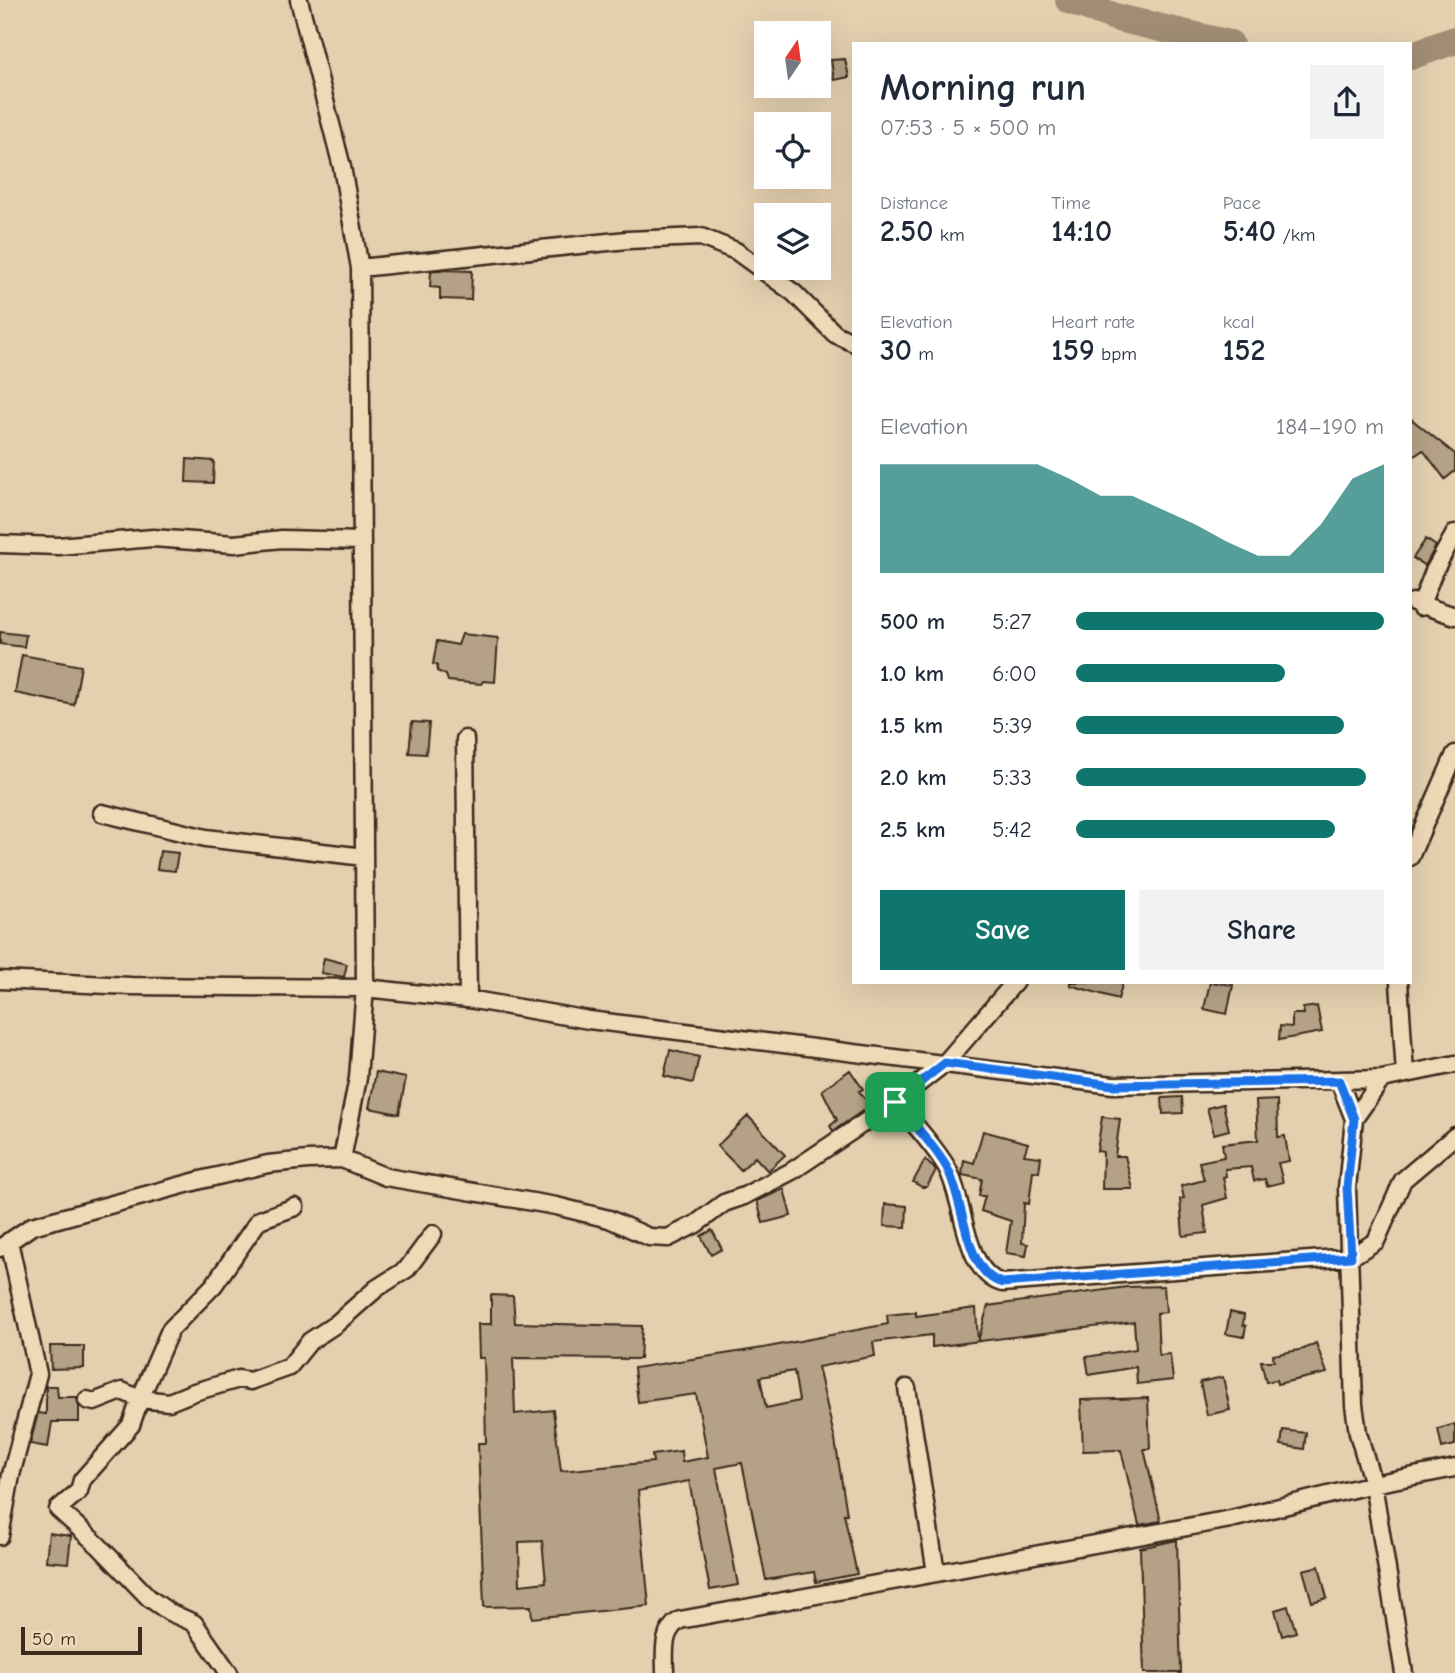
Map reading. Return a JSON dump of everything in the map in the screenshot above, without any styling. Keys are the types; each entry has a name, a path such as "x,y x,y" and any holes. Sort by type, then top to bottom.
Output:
{"street":[{"path":"299,0 342,167 360,268 365,988 358,1079 342,1159"},
{"path":"360,268 627,240 701,237 736,251 794,293 835,334 852,342"},
{"path":"1455,533 1415,604 1455,616"},
{"path":"0,544 58,546 153,538 234,544 282,538 362,541"},
{"path":"465,739 468,999"},
{"path":"1412,852 1455,754"},
{"path":"102,813 206,838 364,857"},
{"path":"0,979 131,986 365,988 468,999 589,1020 1113,1085 1382,1079 1455,1064"},
{"path":"0,1535 10,1475 38,1374 4,1244 32,1226 268,1164 342,1159 386,1177 556,1206 609,1219 649,1237 668,1238 696,1224 724,1203 744,1196 792,1171 895,1102 945,1063 1013,984"},
{"path":"1399,984 1405,1074"},
{"path":"1354,1119 1382,1079"},
{"path":"1339,1081 1354,1119 1347,1188 1354,1405 1358,1433 1373,1484 1404,1673"},
{"path":"895,1102 947,1168 976,1261 991,1280 1002,1283 1351,1257 1376,1241 1403,1180 1455,1136"},
{"path":"229,1673 194,1623 169,1612 149,1598 99,1546 58,1509 79,1491 82,1480 131,1425 170,1330 214,1284 259,1220 295,1207"},
{"path":"87,1400 94,1402 122,1391 140,1399 169,1402 194,1392 239,1379 250,1381 289,1367 310,1341 336,1324 377,1287 407,1269 433,1234"},
{"path":"907,1388 936,1573"},
{"path":"665,1673 665,1639 673,1623 680,1619 1231,1519 1373,1484 1455,1468"}],"building":[{"path":"845,59 849,77 834,80 831,60"},
{"path":"431,271 472,271 471,300 440,299 440,288 430,287"},
{"path":"1412,420 1455,454 1455,471 1445,479 1423,450 1412,458"},
{"path":"187,459 214,461 213,483 186,482"},
{"path":"1426,539 1436,546 1425,566 1413,558"},
{"path":"0,632 26,635 24,647 0,644"},
{"path":"462,634 498,638 495,682 483,681 481,684 448,681 446,675 437,671 437,665 433,664 437,641 458,645"},
{"path":"22,655 81,666 74,705 15,693"},
{"path":"412,722 429,723 426,754 409,753"},
{"path":"160,851 178,853 175,871 157,869"},
{"path":"324,958 347,964 344,977 321,973"},
{"path":"1070,984 1122,984 1118,999"},
{"path":"1210,984 1233,985 1227,1014 1204,1009"},
{"path":"1317,1006 1322,1032 1279,1040 1280,1026 1292,1027 1292,1014 1304,1014 1303,1008"},
{"path":"670,1050 699,1057 693,1083 664,1076"},
{"path":"850,1070 863,1089 859,1091 870,1106 833,1131 830,1126 837,1120 822,1090"},
{"path":"376,1072 406,1078 399,1114 369,1108"},
{"path":"1182,1097 1183,1113 1163,1114 1162,1098"},
{"path":"1277,1100 1278,1137 1285,1136 1289,1161 1278,1163 1283,1182 1267,1186 1265,1179 1254,1181 1251,1167 1225,1169 1226,1176 1223,1177 1227,1198 1203,1205 1207,1233 1183,1236 1180,1199 1184,1198 1181,1186 1204,1180 1199,1162 1224,1157 1222,1144 1258,1140 1256,1101"},
{"path":"1223,1104 1229,1130 1214,1134 1207,1108"},
{"path":"748,1116 785,1155 768,1171 755,1157 741,1170 717,1146"},
{"path":"1102,1117 1120,1119 1115,1156 1125,1156 1133,1189 1102,1189 1103,1152 1097,1151"},
{"path":"983,1131 1028,1143 1024,1155 1041,1157 1039,1172 1033,1171 1029,1204 1024,1203 1022,1243 1028,1244 1026,1256 1006,1253 1011,1221 981,1211 985,1196 979,1196 982,1179 962,1175 964,1160 974,1163"},
{"path":"925,1160 936,1170 927,1187 922,1187 913,1182"},
{"path":"784,1189 791,1216 763,1223 757,1201"},
{"path":"885,1204 907,1206 906,1227 884,1226"},
{"path":"712,1230 722,1249 711,1255 701,1236"},
{"path":"1164,1286 1166,1312 1157,1313 1159,1355 1170,1354 1173,1380 1137,1384 1136,1367 1089,1375 1086,1357 1136,1349 1134,1322 932,1347 932,1335 873,1342 875,1356 818,1367 835,1440 847,1514 844,1514 857,1574 816,1582 814,1572 766,1580 742,1463 716,1468 738,1585 710,1590 689,1481 638,1491 649,1606 532,1618 531,1606 484,1607 478,1443 486,1443 484,1358 479,1358 478,1324 491,1324 491,1295 513,1296 515,1323 642,1326 640,1359 513,1358 515,1414 553,1410 561,1471 653,1462 652,1455 681,1451 682,1462 708,1457 696,1394 638,1402 634,1368 763,1348 888,1324 887,1315 916,1312 916,1316 976,1308 978,1341 988,1306 1127,1287","holes":["794,1371 799,1401 766,1408 760,1377","542,1541 546,1582 520,1585 519,1542"]},
{"path":"1230,1312 1244,1315 1244,1337 1226,1334"},
{"path":"1316,1343 1327,1373 1277,1384 1276,1380 1266,1382 1261,1361 1274,1361 1273,1355 1304,1349"},
{"path":"50,1346 84,1346 84,1368 51,1369"},
{"path":"1223,1377 1230,1410 1207,1415 1200,1382"},
{"path":"46,1386 57,1386 58,1397 77,1397 79,1407 79,1422 52,1422 48,1447 30,1444 38,1413 46,1414"},
{"path":"1148,1398 1150,1449 1144,1449 1161,1521 1139,1525 1121,1450 1083,1451 1081,1400"},
{"path":"1455,1424 1455,1445 1442,1448 1438,1429"},
{"path":"1283,1430 1306,1433 1304,1449 1281,1445"},
{"path":"49,1533 71,1536 68,1563 46,1561"},
{"path":"1177,1540 1181,1673 1144,1673 1140,1548"},
{"path":"1319,1566 1327,1598 1312,1602 1303,1570"},
{"path":"1288,1606 1296,1632 1282,1636 1275,1610"}],"waterway":[{"path":"1069,0 1118,18 1221,42"},
{"path":"1412,55 1455,40"}],"route":[{"path":"945,1063 1113,1085 1339,1081 1354,1119 1347,1188 1351,1257 1002,1283 991,1280 976,1261 947,1168 895,1102 945,1063"}]}
